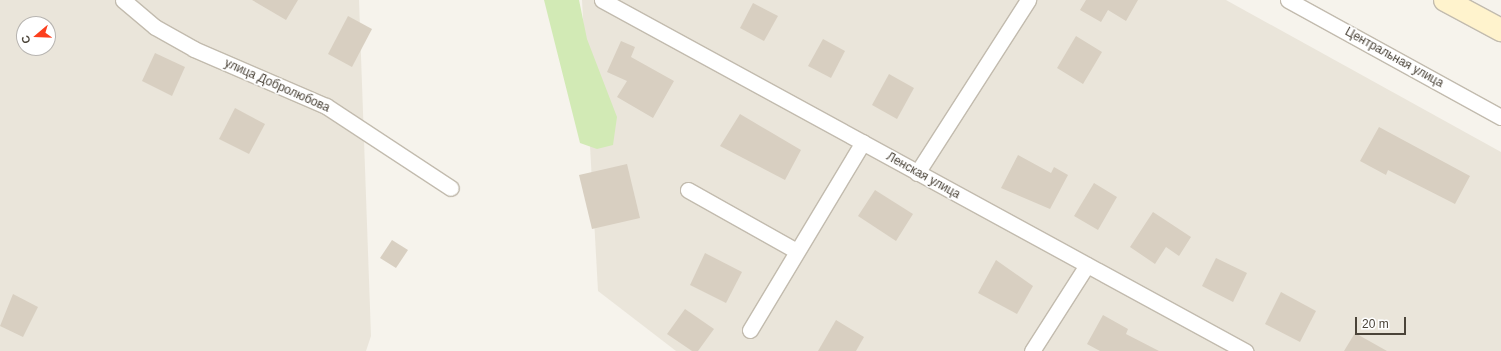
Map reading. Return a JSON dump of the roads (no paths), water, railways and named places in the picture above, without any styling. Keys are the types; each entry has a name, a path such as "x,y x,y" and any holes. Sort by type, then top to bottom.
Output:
{"main road":[{"path":"1445,0 1501,30"}],"street":[{"name":"улица Добролюбова","path":"123,0 155,27 194,49 326,106 451,188"},
{"name":"Ленская улица","path":"602,0 1245,351"},
{"path":"917,173 1028,0"},
{"name":"Центральная улица","path":"1288,0 1501,116"},
{"path":"750,330 795,250 863,142"},
{"path":"688,190 795,250"},
{"path":"1032,351 1087,265"}]}
